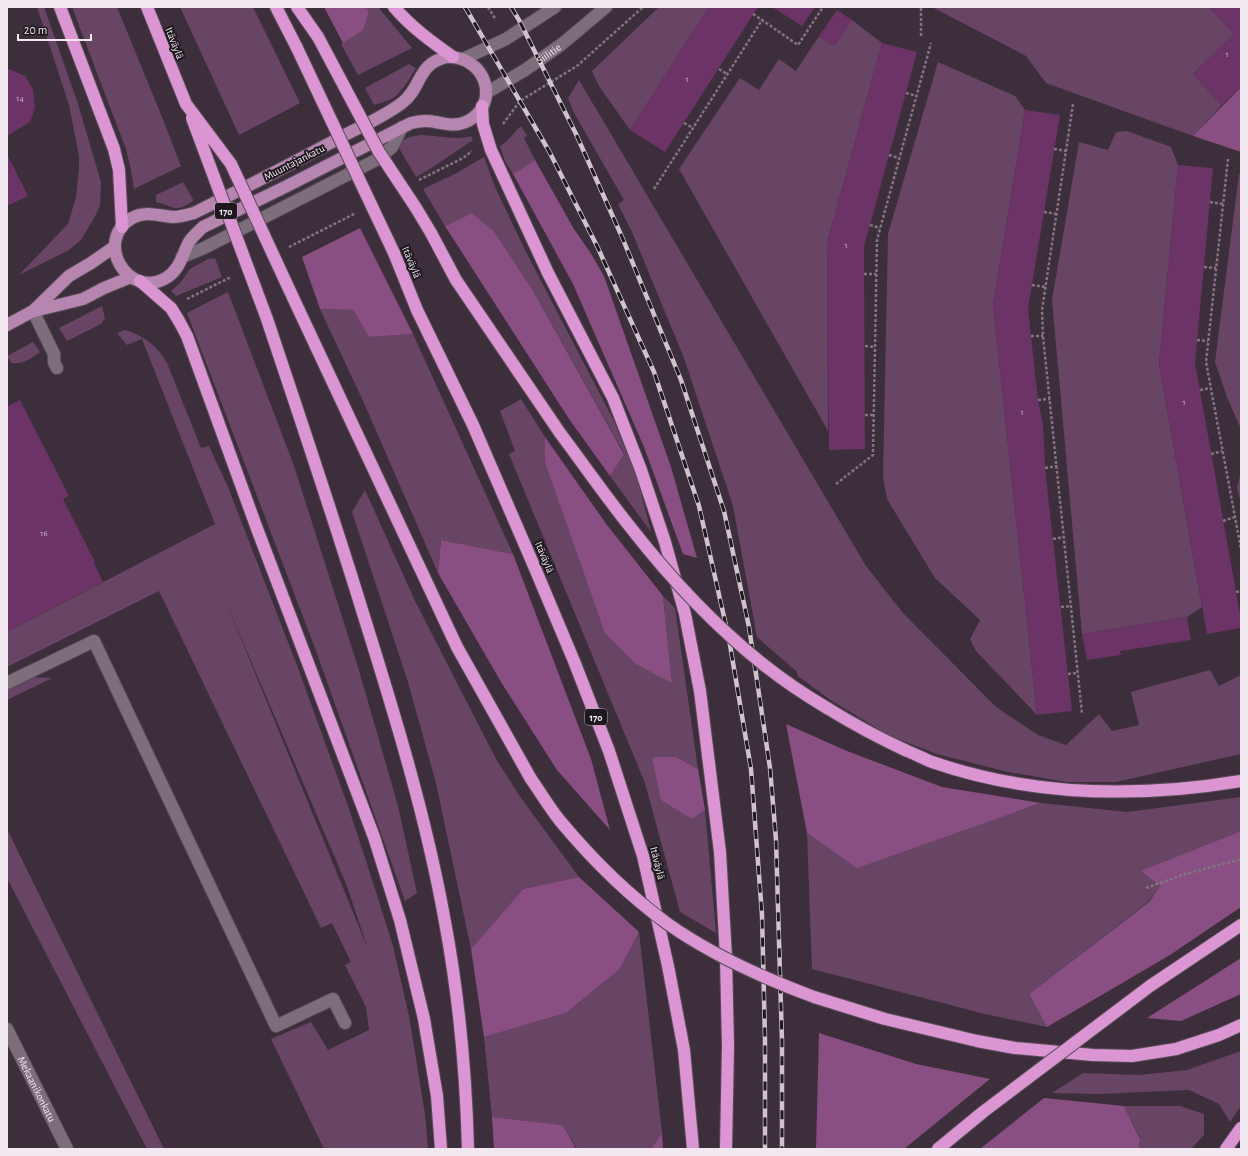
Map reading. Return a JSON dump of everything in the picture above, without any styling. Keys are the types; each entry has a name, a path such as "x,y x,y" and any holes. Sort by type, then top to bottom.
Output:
{"highway":[{"path":"60,7 114,149 119,170 122,227"},
{"name":"Itäväylä","path":"147,7 186,104 267,318 325,490 404,748 426,834 445,921 458,1006 467,1091 468,1149"},
{"name":"Itäväylä","path":"276,7 297,48 394,253 417,310 473,425 574,661 614,766 643,856 668,966 684,1050 693,1149"},
{"path":"297,7 318,37 379,152 416,208 456,280 560,433 630,528 669,573 706,612 764,666 795,688 857,726 931,761 971,773 1014,783 1064,790 1129,792 1201,788 1241,781"},
{"path":"394,7 410,24 431,41 458,58"},
{"path":"186,104 231,164 457,647 531,779 560,821 600,864 630,893 668,924 699,944 748,970 784,986 885,1019 977,1041 1015,1048 1093,1055 1132,1056 1176,1049 1219,1035 1241,1025"},
{"path":"482,106 483,124 491,150 548,273 613,398 641,470 665,542 686,614 700,690 720,852 726,957 728,1046 726,1149"},
{"path":"136,279 171,308 180,321 187,336 256,526 374,837 400,920 424,1019 437,1096 441,1149"},
{"path":"938,1149 983,1112 1150,986 1241,925"},
{"path":"1226,1149 1241,1128"}],"main road":[{"name":"Muuntajankatu","path":"122,227 138,215 151,213 172,217 183,217 201,210 326,146 398,106 412,93 424,70 434,61 447,57 458,58"},
{"path":"458,58 472,64 481,74 486,86 486,93 482,106"},
{"name":"Muuntajankatu","path":"136,279 153,282 166,278 176,269 193,237 204,227 411,122 436,122 449,126 462,124 474,117 482,106"},
{"path":"122,227 118,232 114,252 119,265 136,279"},
{"path":"7,325 32,311 68,276 91,263 114,246"},
{"path":"32,311 83,299 104,288 136,279"}],"street":[{"path":"458,58 506,39 555,7"},
{"name":"Siilitie","path":"486,93 524,70 562,44 606,7"},
{"path":"182,257 204,248 376,160 392,147 402,127"},
{"path":"32,311 54,354 54,362 57,368"},
{"path":"7,683 94,641 276,1026 333,999 345,1023"},
{"name":"Mekaanikonkatu","path":"7,1029 67,1149"}],"path":[{"path":"488,7 496,20"},
{"path":"502,125 520,101 577,66 643,7"},
{"path":"753,14 798,45 822,7"},
{"path":"921,7 921,36"},
{"path":"654,189 762,20"},
{"path":"836,484 873,455 877,240 931,43"},
{"path":"719,69 727,74"},
{"path":"906,93 916,96"},
{"path":"1073,104 1042,310 1043,336 1082,714"},
{"path":"684,123 693,128"},
{"path":"414,183 463,158 477,147"},
{"path":"1054,148 1066,151"},
{"path":"889,155 899,158"},
{"path":"1228,159 1206,362 1241,549"},
{"path":"1210,202 1223,204"},
{"path":"288,248 358,212"},
{"path":"1044,212 1056,214"},
{"path":"870,225 880,228"},
{"path":"1204,267 1216,268"},
{"path":"864,274 876,274"},
{"path":"182,302 232,276"},
{"path":"1032,285 1045,287"},
{"path":"1031,336 1043,336"},
{"path":"1197,340 1208,341"},
{"path":"865,346 876,346"},
{"path":"1200,390 1210,388"},
{"path":"1038,400 1050,399"},
{"path":"865,415 874,415"},
{"path":"1211,454 1222,451"},
{"path":"1045,468 1057,466"},
{"path":"1223,521 1235,517"},
{"path":"1053,539 1064,537"},
{"path":"1236,592 1241,591"},
{"path":"1060,606 1071,606"},
{"path":"1068,674 1078,673"},
{"path":"1146,888 1182,875 1241,859"}],"shaded area":[{"path":"37,7 44,7 78,104 101,182 100,206 81,240 69,250 19,275 68,224 76,197 79,169 79,156 69,105"},
{"path":"72,7 117,7 181,166 134,189 126,149"},
{"path":"180,7 253,7 300,103 239,135"},
{"path":"324,7 366,7 369,12 363,30 343,43"},
{"path":"366,7 378,7 412,48 358,75 341,44 369,12"},
{"path":"659,7 709,7 630,130 599,86 592,71"},
{"path":"932,7 1209,7 1234,34 1193,74 1222,105 1193,136 1046,83 1026,56"},
{"path":"852,20 882,43 827,243 828,431 679,169 740,78 759,90 779,59 796,71 819,36 834,46"},
{"path":"938,62 1015,96 1025,110 993,305 1037,715 976,651 970,639 980,620 935,578 887,499 883,477 888,234"},
{"path":"409,64 416,68 401,91 393,98 374,105 365,88"},
{"path":"579,80 866,566 903,613 996,707 1038,735 1066,745 1099,714 1112,731 1139,725 1131,692 1210,670 1219,686 1241,675 1241,754 1116,782 1067,782 1008,772 937,754 890,736 829,699 798,676 797,672 757,637 733,506 684,358 632,232 618,204 624,200 573,111 568,98"},
{"path":"1241,87 1241,152 1193,136"},
{"path":"521,126 527,136 524,138 535,160 513,174 505,161 500,146 506,142"},
{"path":"1127,131 1171,147 1178,165 1159,364 1202,607 1187,617 1082,634 1052,300 1079,142 1108,150 1116,132"},
{"path":"420,135 452,138 471,136 473,140 416,177 396,143 410,137"},
{"path":"484,157 495,187 525,250 614,421 637,477 651,532 610,476 624,453 532,289 494,231 472,213 445,226 423,189 455,174"},
{"path":"535,160 574,229 604,276 671,467 697,558 683,554 644,447 573,284 513,174"},
{"path":"1239,174 1241,175 1241,429 1227,397 1215,362"},
{"path":"183,182 193,201 178,208 156,202 156,195"},
{"path":"472,213 494,231 532,289 624,454 610,476 569,419 445,226"},
{"path":"360,228 413,334 369,337 353,310 320,309 302,257"},
{"path":"215,258 222,277 176,296 171,291 180,283 190,269 208,259"},
{"path":"228,292 294,466 358,667 398,806 417,893 405,901 315,648 187,313"},
{"path":"102,306 105,318 101,324 67,341 59,328"},
{"path":"320,309 353,310 369,337 413,334 513,554 441,540 438,573 364,403"},
{"path":"125,330 144,338 155,346 167,363 201,448 209,446 228,487 298,668 348,806 393,946 409,1016 425,1114 428,1149 324,1149 271,1039 311,1022 328,1050 369,1030 366,1007 345,965 351,962 332,923 321,928 159,591 7,667 7,632 215,524 142,339 127,345 117,333","holes":["226,602 347,886 368,949"]},
{"path":"33,342 40,352 23,362 11,363 7,356"},
{"path":"521,399 545,437 545,462 672,682 663,596 675,608 698,769 676,757 652,758 692,819 705,810 716,933 680,912 645,783 509,454 515,451 500,411"},
{"path":"545,437 607,525 663,596 672,683 636,664 605,633 545,462"},
{"path":"1241,472 1241,504 1237,487"},
{"path":"365,490 416,603 496,759 521,798 579,877 523,889 471,949 436,783 408,682 352,512"},
{"path":"441,540 513,554 591,759 610,830 557,770 501,682 438,573"},
{"path":"30,677 52,678 7,700 7,689"},
{"path":"786,724 847,751 942,787 1041,803 857,868 807,833"},
{"path":"652,757 676,757 698,769 705,810 692,819 661,800"},
{"path":"1241,797 1241,831 1142,871 1160,886 1148,902 1029,994 1047,1027 985,1014 812,969 807,833 857,867 1041,803 1127,812"},
{"path":"7,829 164,1149 147,1149 7,878"},
{"path":"1241,831 1241,907 1170,955 1047,1027 1029,994 1149,902 1160,886 1141,871"},
{"path":"579,877 639,932 620,969 566,1013 484,1037 471,949 523,889"},
{"path":"639,932 662,1133 651,1149 577,1149 563,1125 492,1117 484,1037 566,1013 620,969"},
{"path":"1241,958 1241,994 1181,1021 1147,1018"},
{"path":"819,1033 916,1064 990,1079 904,1149 816,1149"},
{"path":"1241,1051 1241,1106 1230,1122 1219,1104 1189,1090 1098,1094 1052,1093 1083,1073 1139,1075 1187,1070"},
{"path":"1044,1098 1124,1106 1140,1139 1139,1149 980,1149"},
{"path":"1124,1106 1180,1106 1204,1114 1204,1135 1191,1149 1139,1149 1140,1138"},
{"path":"492,1117 563,1125 576,1149 494,1149"},
{"path":"662,1133 663,1149 651,1149"}],"building":[{"path":"709,7 758,7 665,152 630,130"},
{"path":"772,7 815,7 802,26"},
{"path":"1209,7 1241,7 1241,87 1222,105 1193,74 1234,34"},
{"path":"837,10 852,20 834,46 819,36"},
{"path":"882,43 917,52 864,247 865,449 829,450 827,243"},
{"path":"7,69 25,76 33,89 35,108 30,122 7,136"},
{"path":"1025,110 1060,115 1028,309 1038,400 1043,424 1045,468 1072,711 1037,715 993,305"},
{"path":"7,154 28,196 7,206"},
{"path":"1178,165 1213,168 1195,363 1241,619 1241,628 1207,634 1159,364"},
{"path":"20,400 69,496 63,499 95,562 94,563 103,582 7,632 7,407"},
{"path":"1187,617 1191,640 1120,651 1121,655 1087,660 1082,634"}],"railway":[{"path":"465,7 549,151 598,248 654,372 699,506 729,639 751,769 762,915 765,1039 765,1149"},
{"path":"511,7 576,134 622,237 681,380 724,511 749,627 770,768 776,840 782,1041 782,1149"}]}
